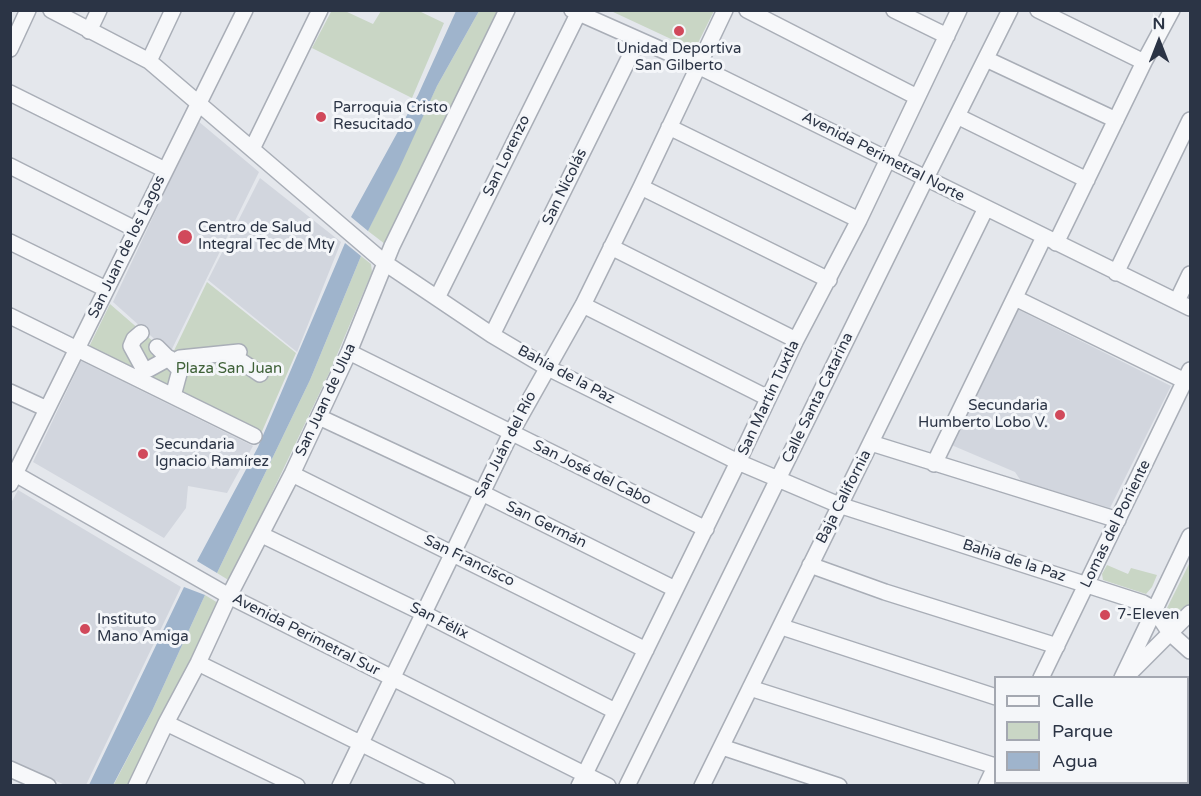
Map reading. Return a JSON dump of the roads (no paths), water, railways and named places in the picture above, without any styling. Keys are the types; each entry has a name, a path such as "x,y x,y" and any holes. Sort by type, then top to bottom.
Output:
{"street":[{"path":"10,49 28,10"},
{"name":"Bahía de la Paz","path":"51,10 148,61 386,263 492,335 546,367 738,462 839,505 1124,596 1155,609"},
{"path":"89,31 99,10"},
{"path":"148,61 173,10"},
{"name":"San Juan de los Lagos","path":"12,476 245,10"},
{"path":"252,149 320,10"},
{"name":"San Juan de Ulua","path":"136,786 292,474 349,352 392,246 507,10"},
{"name":"San Juán del Río","path":"340,786 512,433 546,367 583,305 725,10"},
{"path":"747,10 917,97"},
{"path":"894,10 947,36"},
{"name":"San Martín Tuxtla","path":"582,780 796,340 829,280 889,159 960,10"},
{"name":"Calle Santa Catarina","path":"627,786 1010,10"},
{"path":"1038,10 1144,62"},
{"path":"934,464 1015,298 1087,180 1172,10"},
{"name":"Avenida Perimetral Norte","path":"575,12 699,66 1184,305"},
{"name":"San Lorenzo","path":"436,298 575,12"},
{"name":"San Nicolás","path":"492,335 638,40"},
{"path":"986,59 1116,120"},
{"path":"10,93 165,170"},
{"path":"957,116 1087,180"},
{"path":"1116,273 1191,120"},
{"path":"669,127 859,220"},
{"path":"10,166 135,229"},
{"path":"641,187 829,280"},
{"name":"Baja California","path":"702,786 986,208"},
{"path":"10,242 106,289"},
{"path":"611,247 796,340"},
{"path":"1184,305 1191,274"},
{"path":"1015,298 1188,376"},
{"path":"583,305 768,398"},
{"path":"10,316 254,436"},
{"path":"141,333 134,339 131,346 143,368 149,369 180,358 234,353 260,374"},
{"path":"157,347 180,370 173,396"},
{"name":"San José del Cabo","path":"349,352 705,529"},
{"name":"Lomas del Poniente","path":"1042,676 1188,376"},
{"path":"10,392 47,409"},
{"name":"San Germán","path":"319,417 482,493 675,589"},
{"path":"871,443 1118,520"},
{"name":"San Francisco","path":"292,474 646,650"},
{"name":"Avenida Perimetral Sur","path":"12,476 229,596 392,678 582,780 608,786"},
{"name":"San Félix","path":"262,535 423,613 615,711"},
{"path":"1125,676 1191,536"},
{"path":"810,565 885,592 1057,646"},
{"path":"1155,609 1170,633 1191,651"},
{"path":"1126,676 1191,613"},
{"path":"782,627 994,696"},
{"path":"198,663 447,786"},
{"path":"750,688 994,766"},
{"path":"166,723 297,786"},
{"path":"722,747 839,786"},
{"path":"986,786 994,768"},
{"path":"10,769 48,786"}],"water":[{"path":"456,11 479,11 437,86 368,231 351,217 418,95"},
{"path":"345,243 361,256 310,380 217,573 197,561 258,447"},
{"path":"184,587 205,595 152,711 113,785 89,785"}],"place":[{"name":"Unidad Deportiva San Gilberto","path":"679,31"},
{"name":"Parroquia Cristo Resucitado","path":"321,117"},
{"name":"Centro de Salud Integral Tec de Mty","path":"185,237"},
{"name":"Secundaria Humberto Lobo V.","path":"1060,415"},
{"name":"Secundaria Ignacio Ramírez","path":"143,454"},
{"name":"7-Eleven","path":"1105,615"},
{"name":"Instituto Mano Amiga","path":"85,629"}],"park label":[{"name":"Plaza San Juan","path":"229,369"}]}
